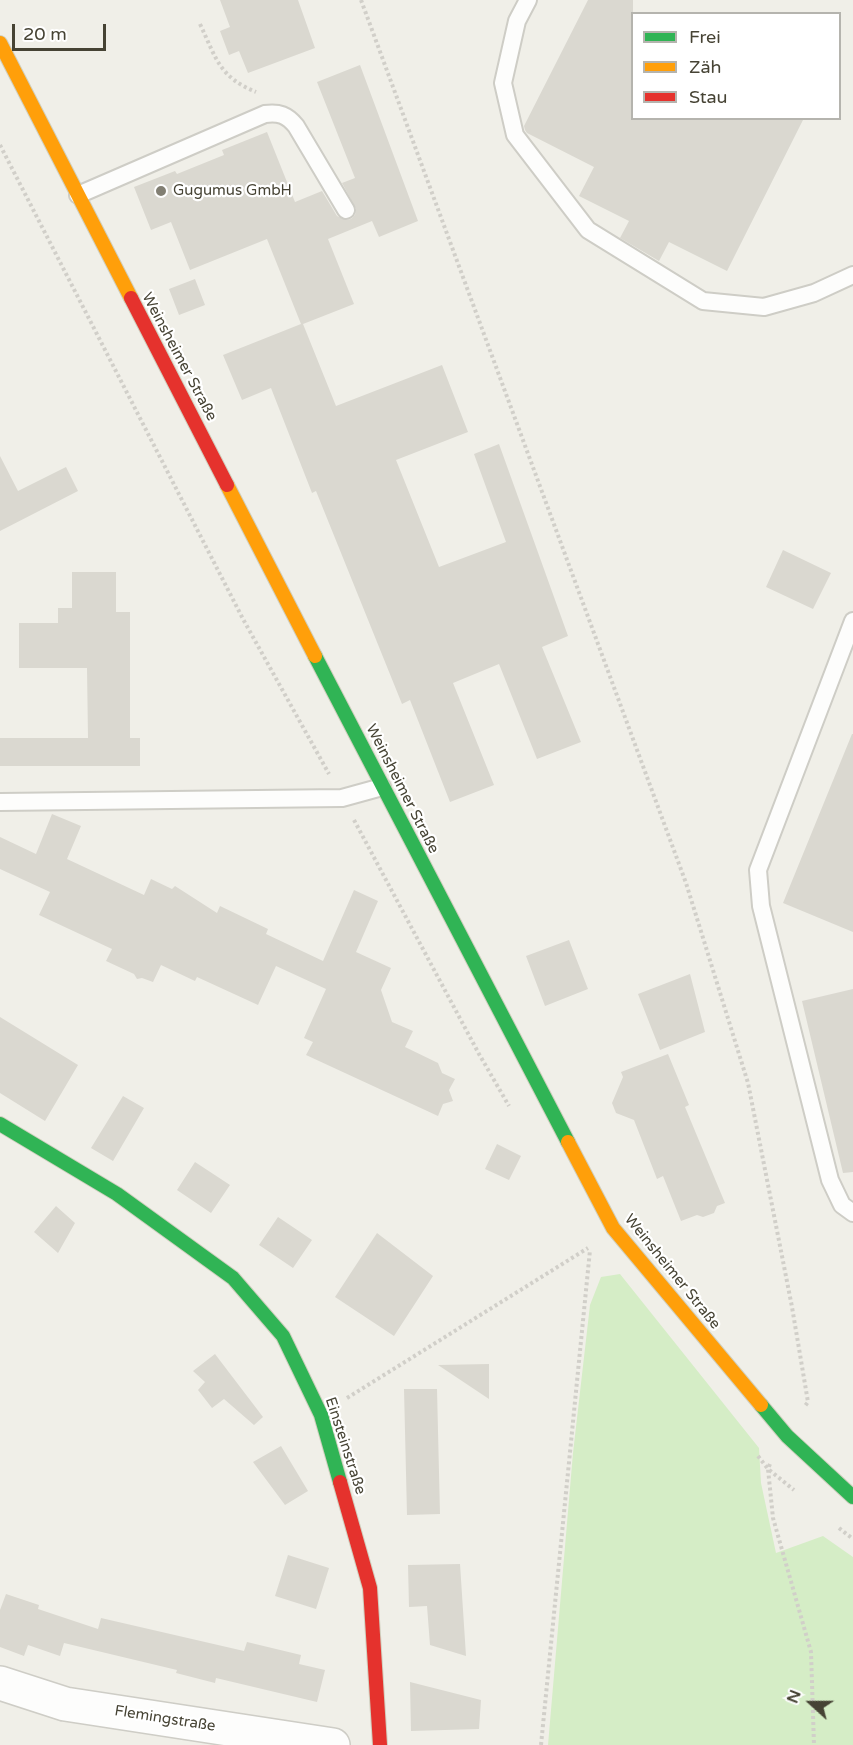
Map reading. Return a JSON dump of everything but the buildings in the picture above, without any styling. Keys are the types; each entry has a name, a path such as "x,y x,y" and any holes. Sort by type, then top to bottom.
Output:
{"main road":[{"name":"Weinsheimer Straße","path":"0,43 382,787 613,1228 786,1436 853,1497"},
{"name":"Einsteinstraße","path":"0,1124 117,1194 233,1278 283,1336 321,1415 370,1588 380,1745"}],"street":[{"name":"Flemingstraße","path":"0,1683 65,1704 333,1745"}],"lane":[{"path":"528,0 517,21 503,83 515,135 588,230 703,301 764,307 814,293 853,275"},
{"path":"78,195 274,112 290,118 296,126 346,210"},
{"path":"853,621 758,870 761,906 830,1180 842,1205 853,1213"},
{"path":"0,802 342,798 382,787"}],"path":[{"path":"361,0 686,883 748,1083 792,1307 808,1402 768,1468 772,1518 811,1652 814,1745"},
{"path":"200,24 224,73 240,86 260,94 274,112"},
{"path":"321,1415 591,1247 541,1745"}],"green space":[{"path":"620,1274 759,1448 761,1483 776,1553 823,1536 853,1557 853,1745 548,1745 573,1453 590,1305 601,1277"}],"traffic: fast":[{"path":"315,656 568,1142"},
{"path":"0,1124 117,1194 233,1278 283,1336 321,1415 340,1482"},
{"path":"761,1405 787,1436 853,1497"}],"traffic: slow":[{"path":"0,43 131,298"},
{"path":"227,485 315,656"},
{"path":"568,1142 613,1228 761,1405"}],"traffic: jam":[{"path":"131,298 227,485"},
{"path":"340,1482 370,1588 380,1745"}],"place":[{"name":"Gugumus GmbH","path":"161,191"}]}
